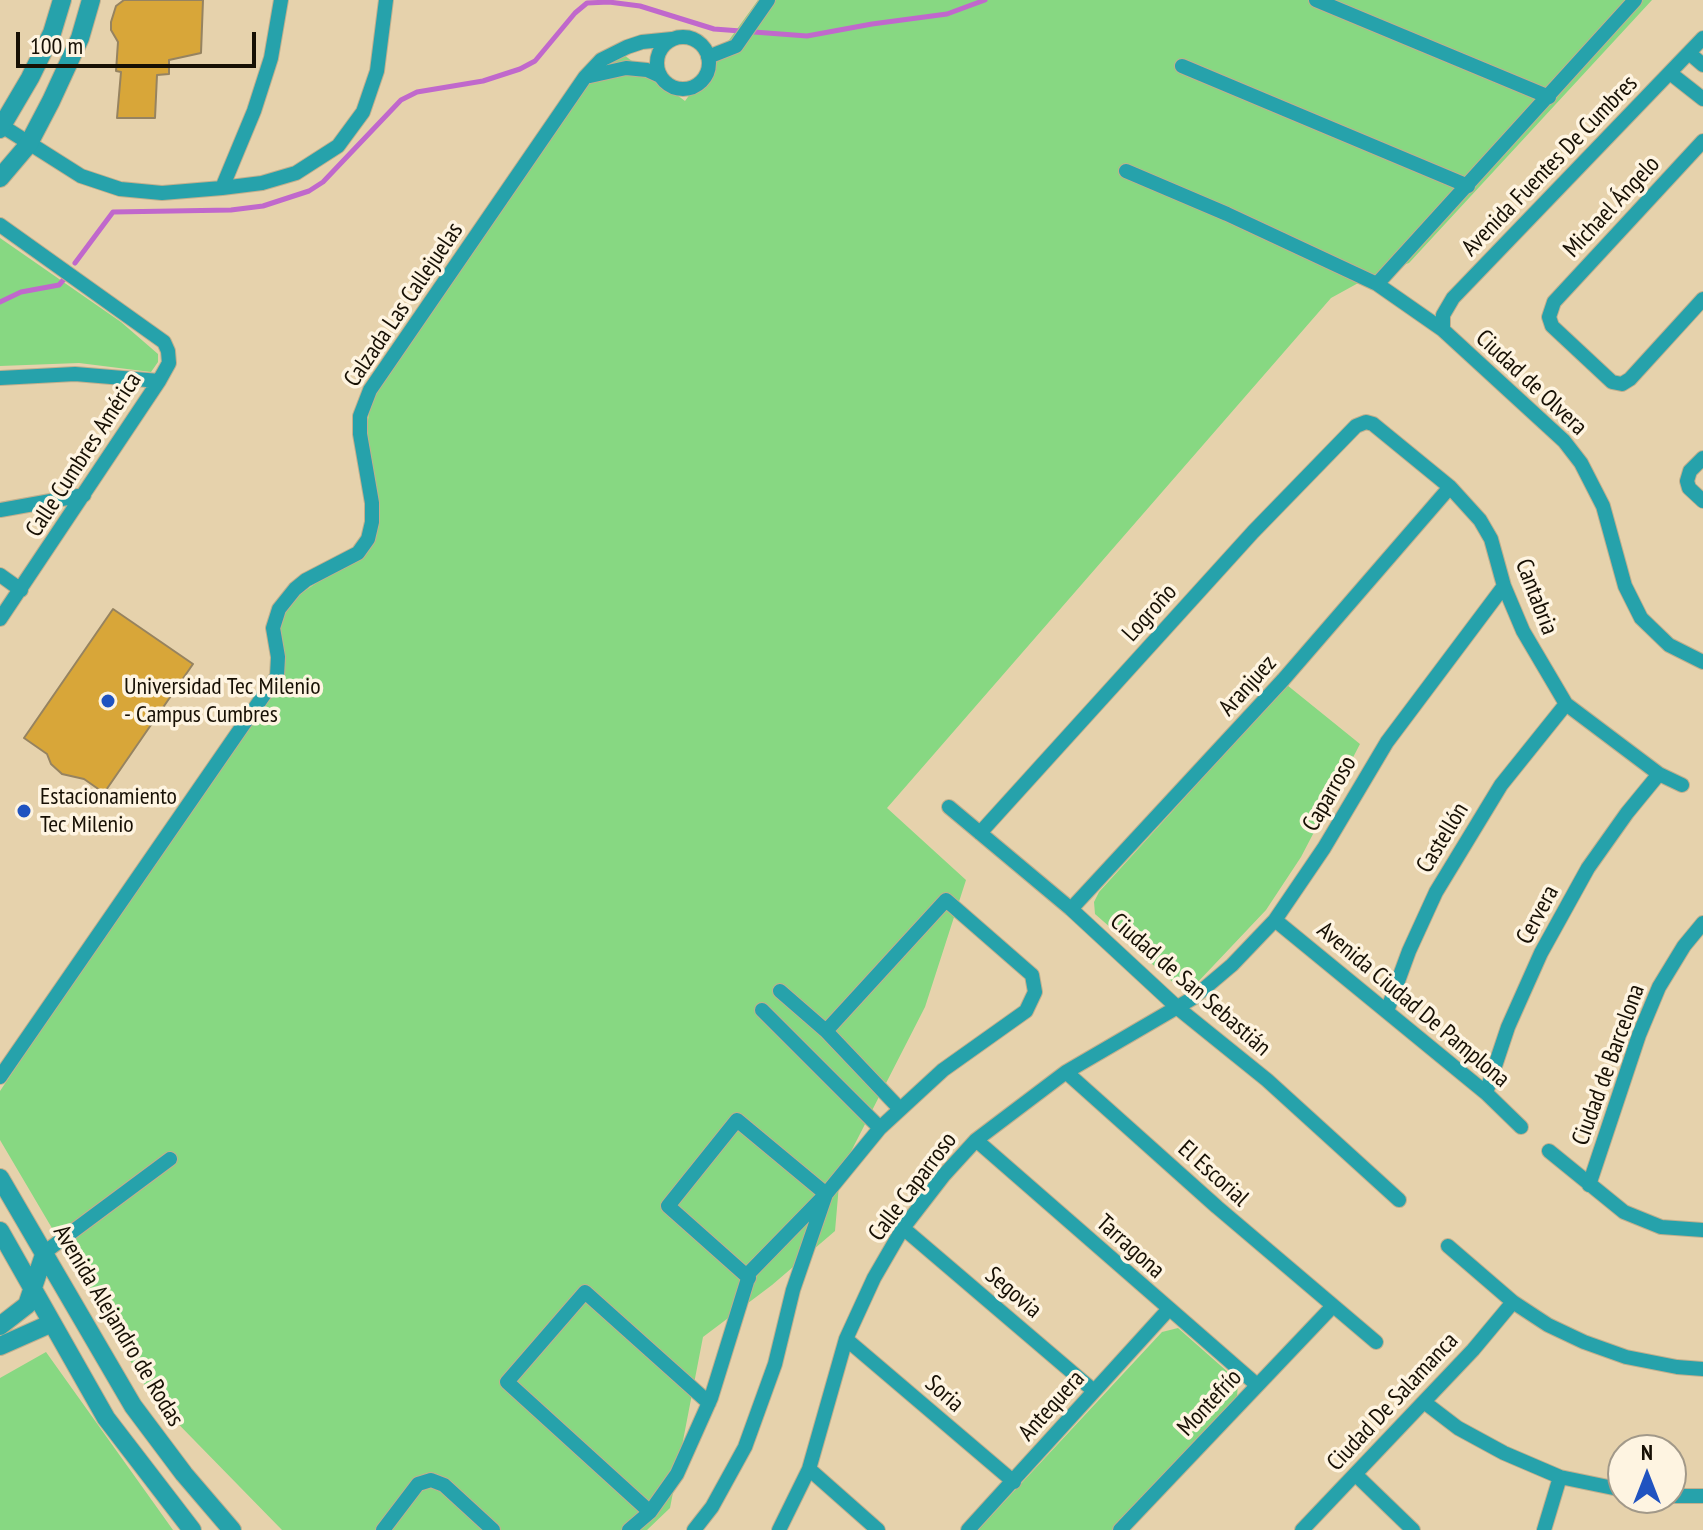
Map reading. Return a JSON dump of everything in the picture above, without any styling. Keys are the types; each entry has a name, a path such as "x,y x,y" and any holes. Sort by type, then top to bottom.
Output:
{"street":[{"path":"62,0 52,33 1,128 81,176 120,189 162,193 262,183 296,173 338,146 363,112 377,71 386,0"},
{"path":"0,178 28,145 80,38 91,0"},
{"path":"222,188 263,85 281,0"},
{"path":"708,57 736,46 768,0"},
{"path":"1316,0 1549,97"},
{"path":"1377,284 1549,97 1630,1"},
{"path":"585,77 607,70 647,70 673,87 690,88 704,79 708,71 704,47 689,37 672,39 660,51 657,68 660,76"},
{"name":"Avenida Fuentes De Cumbres","path":"1443,330 1443,315 1453,298 1703,38"},
{"name":"Calzada Las Callejuelas","path":"0,1077 277,676 278,657 273,628 279,609 306,580 358,553 368,539 372,503 360,434 360,416 365,400 585,77 601,60 627,47 672,39"},
{"path":"1689,53 1703,65"},
{"path":"1182,66 1468,186"},
{"path":"1670,73 1703,99"},
{"name":"Michael Ángelo","path":"1703,141 1549,311 1552,326 1612,382 1622,384 1703,299"},
{"name":"Ciudad de Olvera","path":"1126,171 1377,284 1443,330 1564,441 1581,463 1603,506 1625,586 1641,618 1669,645 1703,662"},
{"name":"Calle Cumbres América","path":"0,225 164,342 169,363 0,619"},
{"path":"0,378 75,374 159,381"},
{"name":"Cantabria","path":"1356,426 1366,422 1373,424 1450,487 1480,520 1491,539 1504,586 1538,660 1566,704 1659,774 1682,785"},
{"name":"Logroño","path":"980,833 1253,532 1356,426"},
{"path":"1703,458 1690,471 1687,481 1689,488 1703,501"},
{"name":"Aranjuez","path":"1071,909 1283,680 1450,487"},
{"path":"0,510 84,495"},
{"path":"0,575 21,590"},
{"name":"Caparroso","path":"1179,1009 1232,965 1275,920 1324,848 1387,742 1504,586"},
{"name":"Castellón","path":"1387,1011 1409,951 1436,892 1501,785 1566,704"},
{"name":"Cervera","path":"1486,1093 1508,1027 1541,953 1588,868 1659,774"},
{"name":"Ciudad de San Sebastián","path":"949,807 1071,909 1179,1009 1267,1080 1399,1200"},
{"path":"629,1530 650,1512 677,1474 709,1403 749,1278 769,1250 826,1194 880,1128 900,1109 943,1070 1026,1011 1035,992 1032,975 946,900 826,1031"},
{"name":"Avenida Ciudad De Pamplona","path":"1275,920 1486,1093 1521,1127"},
{"name":"Ciudad de Barcelona","path":"1589,1185 1639,1035 1659,987 1684,946 1703,923"},
{"path":"780,991 826,1031 900,1109"},
{"name":"Calle Caparroso","path":"779,1530 809,1469 846,1339 874,1278 903,1228 976,1140 1066,1072 1179,1009"},
{"path":"762,1010 880,1128"},
{"name":"El Escorial","path":"1066,1072 1332,1307 1376,1342"},
{"path":"749,1278 668,1206 737,1120 826,1194"},
{"name":"Tarragona","path":"976,1140 1257,1385"},
{"path":"1549,1151 1624,1212 1648,1223 1673,1229 1703,1230"},
{"path":"0,1326 27,1305 45,1252 170,1159"},
{"name":"Avenida Alejandro de Rodas","path":"0,1178 133,1406 184,1474 232,1530"},
{"path":"694,1530 712,1507 745,1447 775,1364 793,1290 826,1194"},
{"name":"Segovia","path":"903,1228 1094,1391"},
{"path":"1,1237 106,1418 192,1530"},
{"path":"1448,1246 1513,1302 1572,1336 1626,1357 1703,1369"},
{"path":"650,1512 507,1382 585,1292 709,1403"},
{"name":"Ciudad De Salamanca","path":"1302,1530 1424,1402 1513,1302"},
{"name":"Montefrío","path":"1120,1530 1332,1307"},
{"name":"Antequera","path":"968,1530 1168,1310"},
{"path":"0,1346 52,1323"},
{"name":"Soria","path":"846,1339 1014,1482"},
{"path":"1424,1402 1458,1428 1504,1453 1560,1477 1607,1487"},
{"path":"809,1469 878,1530"},
{"path":"1355,1474 1413,1530"},
{"path":"1544,1530 1560,1477"},
{"path":"383,1530 418,1484 431,1480 444,1485 493,1530"}],"green space":[{"path":"758,0 1652,0 1409,263 1371,276 1331,298 887,808 966,880 925,1007 840,1173 835,1231 772,1285 703,1337 670,1508 647,1530 282,1530 151,1396 0,1140 0,1091 281,672 273,631 284,605 359,554 371,537 366,439 371,393 588,75 624,55 685,101"},
{"path":"0,238 121,322 158,354 158,362 151,372 79,363 0,366"},
{"path":"1287,685 1360,744 1301,857 1266,910 1196,984 1188,987 1175,984 1095,914 1094,902 1099,892"},
{"path":"1178,1328 1238,1381 1237,1398 1112,1530 978,1530 1162,1332"},
{"path":"46,1352 173,1530 0,1530 0,1378"}],"building":[{"path":"124,0 203,0 201,53 169,60 169,74 157,75 155,118 117,118 121,72 116,71 118,42 111,30 111,22 116,6"},
{"name":"Universidad Tec Milenio - Campus Cumbres","path":"113,609 193,664 104,793 84,779 62,774 51,764 47,754 24,738"}],"waterway":[{"path":"75,263 113,212 231,210 263,206 309,191 323,182 401,100 417,92 483,81 520,69 535,61 587,3 640,6 714,29 807,36 947,14 985,0"},
{"path":"0,302 21,292 59,285 65,278"}],"place":[{"name":"Universidad Tec Milenio - Campus Cumbres","path":"108,701"},
{"name":"Estacionamiento Tec Milenio","path":"24,811"}]}
